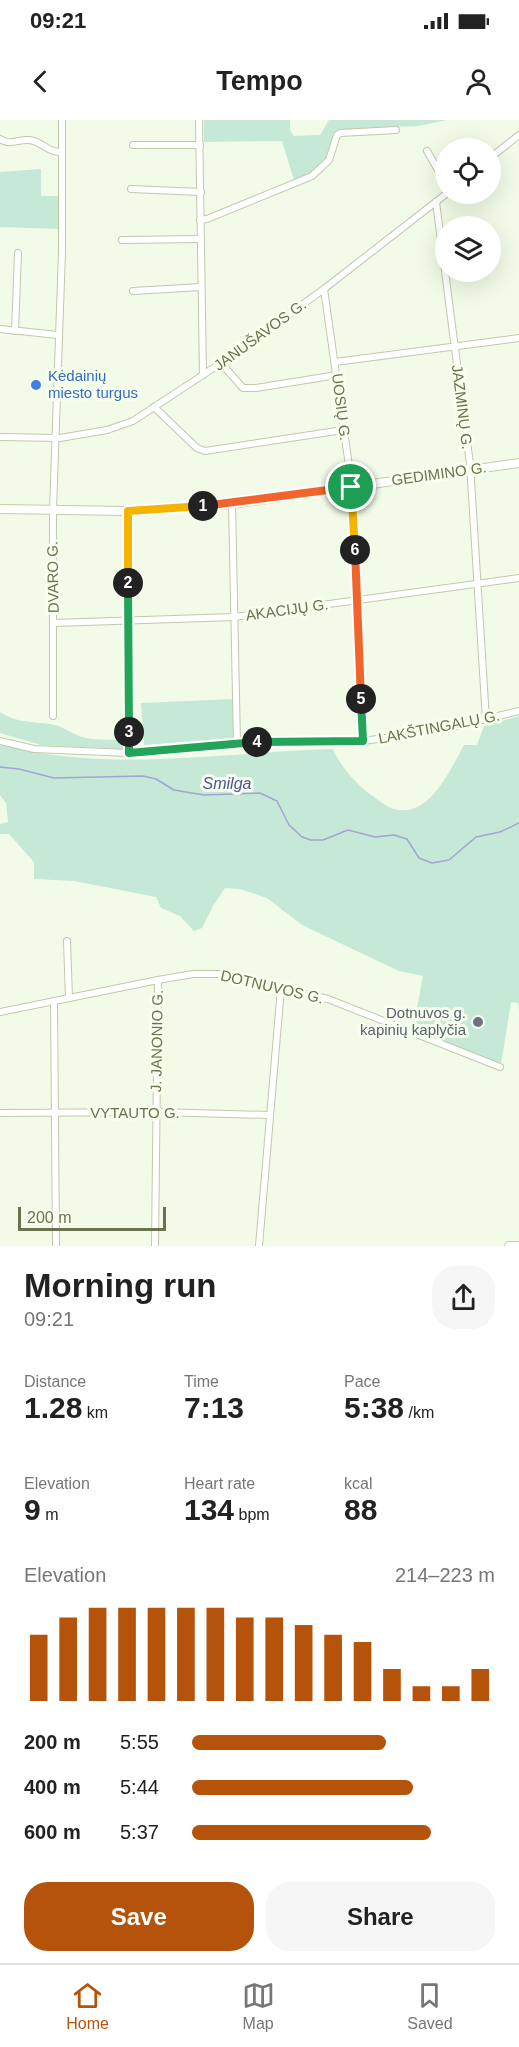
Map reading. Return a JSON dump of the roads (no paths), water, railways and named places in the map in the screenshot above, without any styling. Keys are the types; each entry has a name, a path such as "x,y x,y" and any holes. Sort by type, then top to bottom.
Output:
{"main road":[{"name":"GEDIMINO G.","path":"0,509 128,511 232,504 519,463"},
{"path":"509,1246 519,1246"}],"street":[{"name":"DVARO G.","path":"53,716 53,510 62,240 62,120"},
{"path":"199,120 203,375"},
{"path":"200,220 312,176 328,160 337,135 340,133 396,130"},
{"path":"501,149 519,135"},
{"path":"0,139 9,143 33,141 50,151 61,152"},
{"path":"133,145 200,145"},
{"path":"427,151 435,165"},
{"path":"132,189 201,192"},
{"name":"JANUŠAVOS G.","path":"0,437 55,438 91,434 121,426 221,363 324,289 435,203"},
{"name":"JAZMINŲ G.","path":"436,204 470,470 486,720"},
{"path":"122,240 201,239"},
{"path":"15,331 18,253"},
{"path":"133,291 201,287"},
{"name":"UOSIŲ G.","path":"324,289 351,487 363,741"},
{"path":"0,329 58,335"},
{"path":"335,362 519,338"},
{"path":"221,363 243,388 337,375"},
{"path":"154,407 197,448 205,451 343,430"},
{"path":"232,504 237,743"},
{"path":"128,511 129,753"},
{"name":"AKACIJŲ G.","path":"54,623 234,617 519,578"},
{"name":"LAKŠTINGALŲ G.","path":"0,741 34,748 129,753 237,743 363,741 421,734 519,711"},
{"path":"67,940 69,998"},
{"name":"DOTNUVOS G.","path":"0,1012 158,980 209,973 220,974 328,999 500,1067"},
{"name":"J. JANONIO G.","path":"155,1246 158,980"},
{"path":"259,1246 281,988"},
{"path":"54,1001 56,1246"},
{"name":"VYTAUTO G.","path":"0,1113 156,1112 270,1115"}],"waterway":[{"name":"Smilga","path":"0,767 19,769 54,778 143,776 156,779 174,790 204,795 260,793 277,801 289,825 302,837 323,840 348,830 375,837 394,835 407,839 419,858 432,863 449,860 476,837 500,832 519,823"}],"place":[{"name":"Kėdainių miesto turgus","path":"36,385"},
{"name":"Dotnuvos g. kapinių kaplyčia","path":"478,1022"}]}
